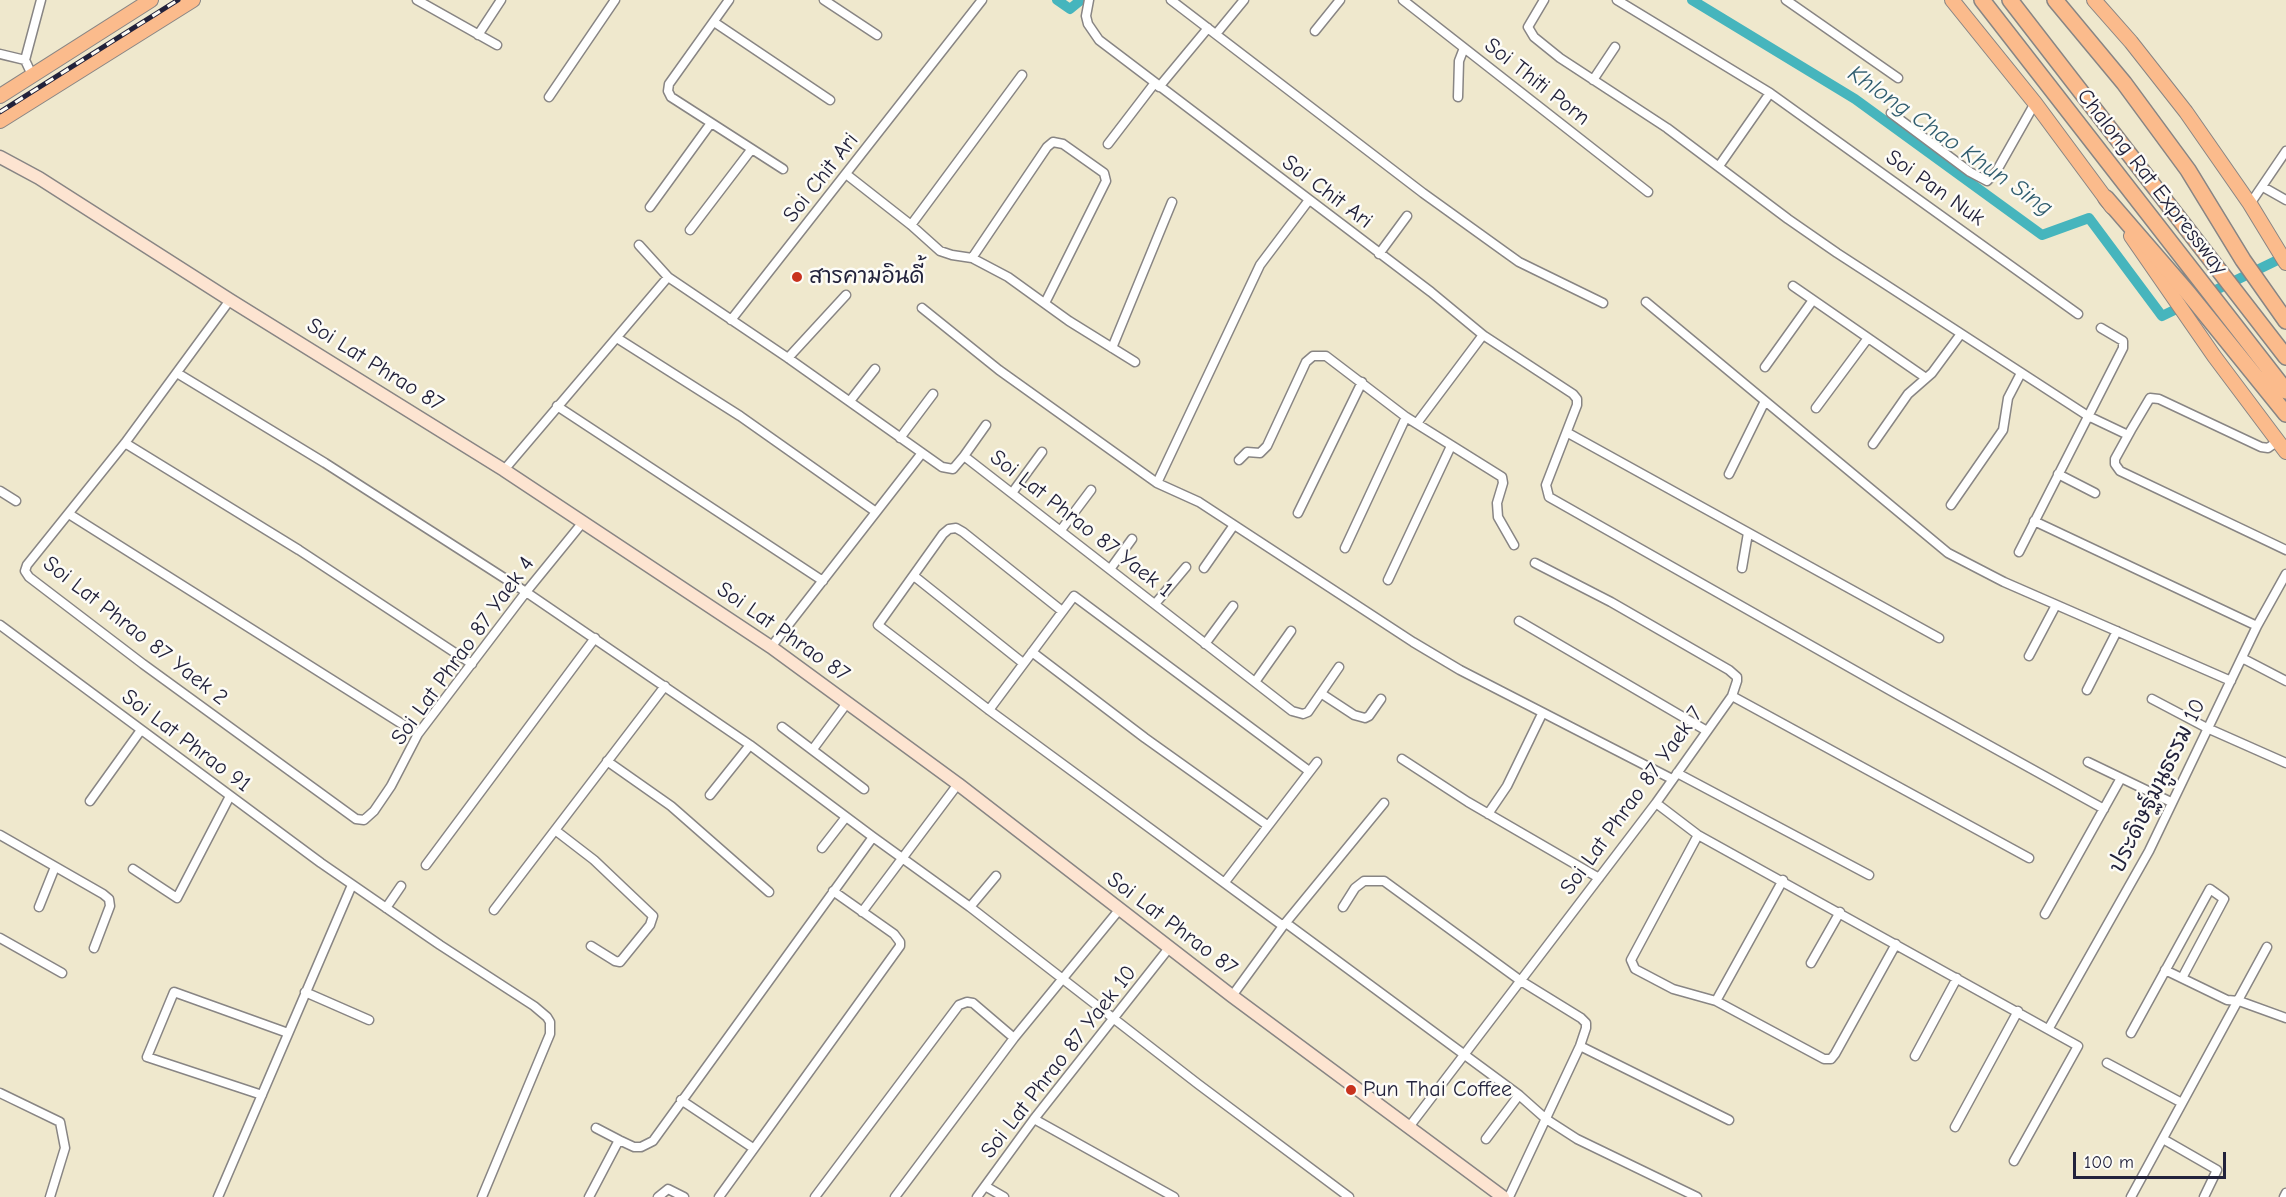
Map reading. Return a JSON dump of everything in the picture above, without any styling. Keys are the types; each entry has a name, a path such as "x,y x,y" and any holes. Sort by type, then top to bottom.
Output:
{"highway":[{"name":"Chalong Rat Expressway","path":"1982,0 2286,391"},
{"name":"Chalong Rat Expressway","path":"2010,0 2286,357"},
{"path":"2055,0 2124,83 2188,170 2243,260 2286,321"},
{"path":"2106,198 2183,297 2286,414"}],"main road":[{"path":"0,96 151,0"},
{"path":"0,121 193,0"},
{"path":"1952,0 2035,103 2106,198"},
{"path":"2094,0 2179,103 2250,204 2283,258"},
{"path":"2183,297 2185,314 2282,447"}],"street":[{"path":"32,75 25,60 42,0"},
{"path":"417,0 497,45"},
{"path":"478,35 501,0"},
{"path":"549,97 615,0"},
{"path":"729,0 669,84 668,91 671,97 783,169"},
{"path":"824,0 877,35"},
{"name":"Soi Chit Ari","path":"731,320 982,0"},
{"name":"Soi Chit Ari","path":"1089,0 1086,16 1088,24 1100,40 1156,86 1309,200 1483,335 1573,394 1577,399 1577,405 1568,433"},
{"path":"1170,0 1423,193 1512,257 1603,303"},
{"path":"1108,144 1156,86 1244,0"},
{"path":"1315,31 1340,0"},
{"name":"Soi Thiti Porn","path":"1403,0 1648,192"},
{"path":"1544,0 1528,27 1534,37 1560,58 1666,128 1798,226 1960,334 2088,416 2128,435"},
{"path":"1617,0 1770,93 1719,166"},
{"path":"1786,0 1898,78"},
{"path":"714,22 830,100"},
{"path":"1593,80 1615,47"},
{"path":"1458,97 1460,61 1464,48"},
{"path":"0,54 25,60"},
{"path":"911,225 1022,75"},
{"name":"Soi Pan Nuk","path":"1770,93 2078,314"},
{"name":"Soi Pan Nuk","path":"1891,113 1970,172 1987,181 1996,171 2035,103"},
{"path":"650,207 711,123"},
{"path":"972,258 1047,147 1053,142 1063,144 1104,173 1106,182 1046,303"},
{"path":"690,230 751,150"},
{"path":"2250,204 2286,152"},
{"name":"Soi Lat Phrao 87","path":"0,157 39,178 504,470 771,647 958,784 1232,996 1503,1197"},
{"path":"846,174 940,251 972,258 1008,276 1069,321 1135,362"},
{"path":"2263,187 2286,200"},
{"path":"1157,483 1260,265 1309,200"},
{"path":"1112,348 1172,202"},
{"path":"1379,254 1407,216"},
{"name":"Soi Lat Phrao 87 Yaek 1","path":"639,245 668,277 922,453 949,470 953,469 964,456 1111,568 1205,644 1299,714 1308,711 1339,668"},
{"path":"504,470 668,277"},
{"path":"1793,286 1926,378"},
{"path":"788,358 846,296"},
{"name":"Soi Lat Phrao 87 Yaek 2","path":"230,300 125,443 27,565 26,572 29,577 188,697 350,814"},
{"path":"1765,367 1813,300"},
{"path":"1646,302 1948,553 2004,582 2230,681"},
{"path":"922,308 999,370 1157,483 1199,502 1422,647 1542,714 1674,776 1869,875"},
{"path":"2019,552 2123,348 2123,341 2101,328"},
{"path":"1873,444 1908,394 1939,365 1960,334"},
{"path":"1418,423 1483,335"},
{"path":"617,338 740,416 876,512"},
{"path":"1816,408 1868,338"},
{"path":"1239,460 1247,452 1260,453 1267,446 1306,362 1313,356 1326,356 1406,417 1502,477 1503,483 1497,503 1498,517 1514,545"},
{"path":"850,401 875,369"},
{"path":"177,373 325,463 526,592 750,745 970,907 1349,1197"},
{"path":"1951,505 2003,430 2008,398 2021,373"},
{"path":"1298,513 1362,382"},
{"path":"900,438 933,394"},
{"path":"2282,447 2261,447 2154,398 2147,401 2115,459 2115,467 2286,550"},
{"path":"1729,474 1764,401"},
{"path":"557,406 823,581"},
{"path":"1345,548 1406,417"},
{"path":"964,456 986,425"},
{"path":"1939,638 1568,433 1546,485 1549,496 2104,809"},
{"path":"125,443 299,550 472,664"},
{"path":"1388,580 1451,446"},
{"path":"1012,493 1042,452"},
{"path":"771,647 922,453"},
{"path":"2058,474 2095,493"},
{"path":"1062,530 1091,490"},
{"path":"0,491 16,501"},
{"path":"69,514 418,734"},
{"path":"2034,521 2257,626"},
{"name":"Soi Lat Phrao 87 Yaek 4","path":"350,814 360,821 374,811 391,786 418,734 526,592 583,522"},
{"path":"1204,568 1234,525"},
{"path":"1062,611 956,528 949,529 943,534 878,625 989,710 1519,1095 1546,1119 1576,1139 1697,1197"},
{"path":"1742,568 1748,532"},
{"path":"1111,568 1132,539"},
{"name":"Soi Lat Phrao 87 Yaek 7","path":"1409,1128 1656,803 1732,696 1737,677 1611,602 1536,564"},
{"path":"1155,604 1186,567"},
{"name":"ประดิษฐ์มนูธรรม 10","path":"2049,1029 2149,851 2257,626 2286,574"},
{"path":"914,576 1023,663"},
{"path":"989,710 1074,596 1309,771"},
{"path":"2029,656 2056,605"},
{"path":"1205,644 1233,606"},
{"path":"1519,621 1707,731"},
{"name":"Soi Lat Phrao 91","path":"0,625 352,885 543,1012 550,1022 550,1034 482,1197"},
{"path":"1255,682 1291,631"},
{"path":"2087,690 2117,631"},
{"path":"426,865 595,638"},
{"path":"1032,652 1145,738 1267,825"},
{"path":"2242,658 2286,681"},
{"path":"494,910 665,686"},
{"path":"1322,694 1354,715 1365,718 1381,699"},
{"path":"1732,696 2029,858"},
{"path":"2152,699 2207,728 2286,763"},
{"path":"813,750 847,704"},
{"path":"1488,814 1507,786 1542,714"},
{"path":"782,728 864,789"},
{"path":"90,801 141,730"},
{"path":"710,795 750,745"},
{"path":"1402,759 1488,814 1599,878"},
{"path":"608,761 671,806 769,891"},
{"path":"1225,882 1317,762"},
{"path":"2088,762 2171,802"},
{"path":"2045,914 2121,778"},
{"path":"862,912 958,784"},
{"path":"134,869 177,898 230,796"},
{"path":"1232,996 1284,925 1384,803"},
{"path":"1656,803 1698,835 2078,1046 2014,1161"},
{"path":"822,848 846,817"},
{"path":"555,830 594,860 653,916 650,925 620,962 591,946"},
{"path":"1698,835 1631,960 1635,969 1673,989 1716,1001 1824,1059 1830,1059 1835,1054 1896,944"},
{"path":"0,836 109,899 110,906 94,948"},
{"path":"596,1128 634,1147 647,1145 873,837"},
{"path":"39,907 55,867"},
{"path":"970,907 996,876"},
{"path":"1716,1001 1782,880"},
{"path":"1342,906 1355,888 1364,881 1384,881 1521,981 1586,1023 1580,1046 1509,1197"},
{"path":"218,1197 352,885"},
{"path":"386,908 401,886"},
{"path":"2131,1033 2210,889 2224,898 2182,978"},
{"path":"719,1197 900,946 894,934 833,891"},
{"path":"895,1197 1014,1038 1119,910"},
{"path":"1811,963 1840,912"},
{"path":"0,939 62,973"},
{"path":"2131,1197 2267,947"},
{"name":"Soi Lat Phrao 87 Yaek 10","path":"977,1197 1034,1119 1169,948"},
{"path":"2165,970 2227,999 2286,1018"},
{"path":"1915,1056 1957,978"},
{"path":"262,1095 147,1057 174,992 288,1033"},
{"path":"305,993 369,1020"},
{"path":"815,1197 959,1005 967,1002 973,1004 1014,1038"},
{"path":"1955,1127 2018,1011"},
{"path":"1580,1046 1729,1120"},
{"path":"2107,1063 2182,1103"},
{"path":"0,1093 60,1122 65,1148 50,1197"},
{"path":"1486,1140 1519,1095"},
{"path":"681,1100 753,1148"},
{"path":"1034,1119 1174,1197"},
{"path":"2163,1139 2217,1170 2204,1197"},
{"path":"589,1197 619,1140"},
{"path":"985,1186 1004,1197"},
{"path":"658,1197 668,1189 684,1197"}],"waterway":[{"name":"Khlong Chao Khun Sing","path":"1057,0 1070,9 1081,0"},
{"name":"Khlong Chao Khun Sing","path":"1692,0 1855,99 2042,235 2089,218 2162,316 2286,256"}],"railway":[{"path":"0,112 178,0"}],"place":[{"name":"สารคามอินดี้","path":"797,277"},
{"name":"Pun Thai Coffee","path":"1351,1090"}]}
